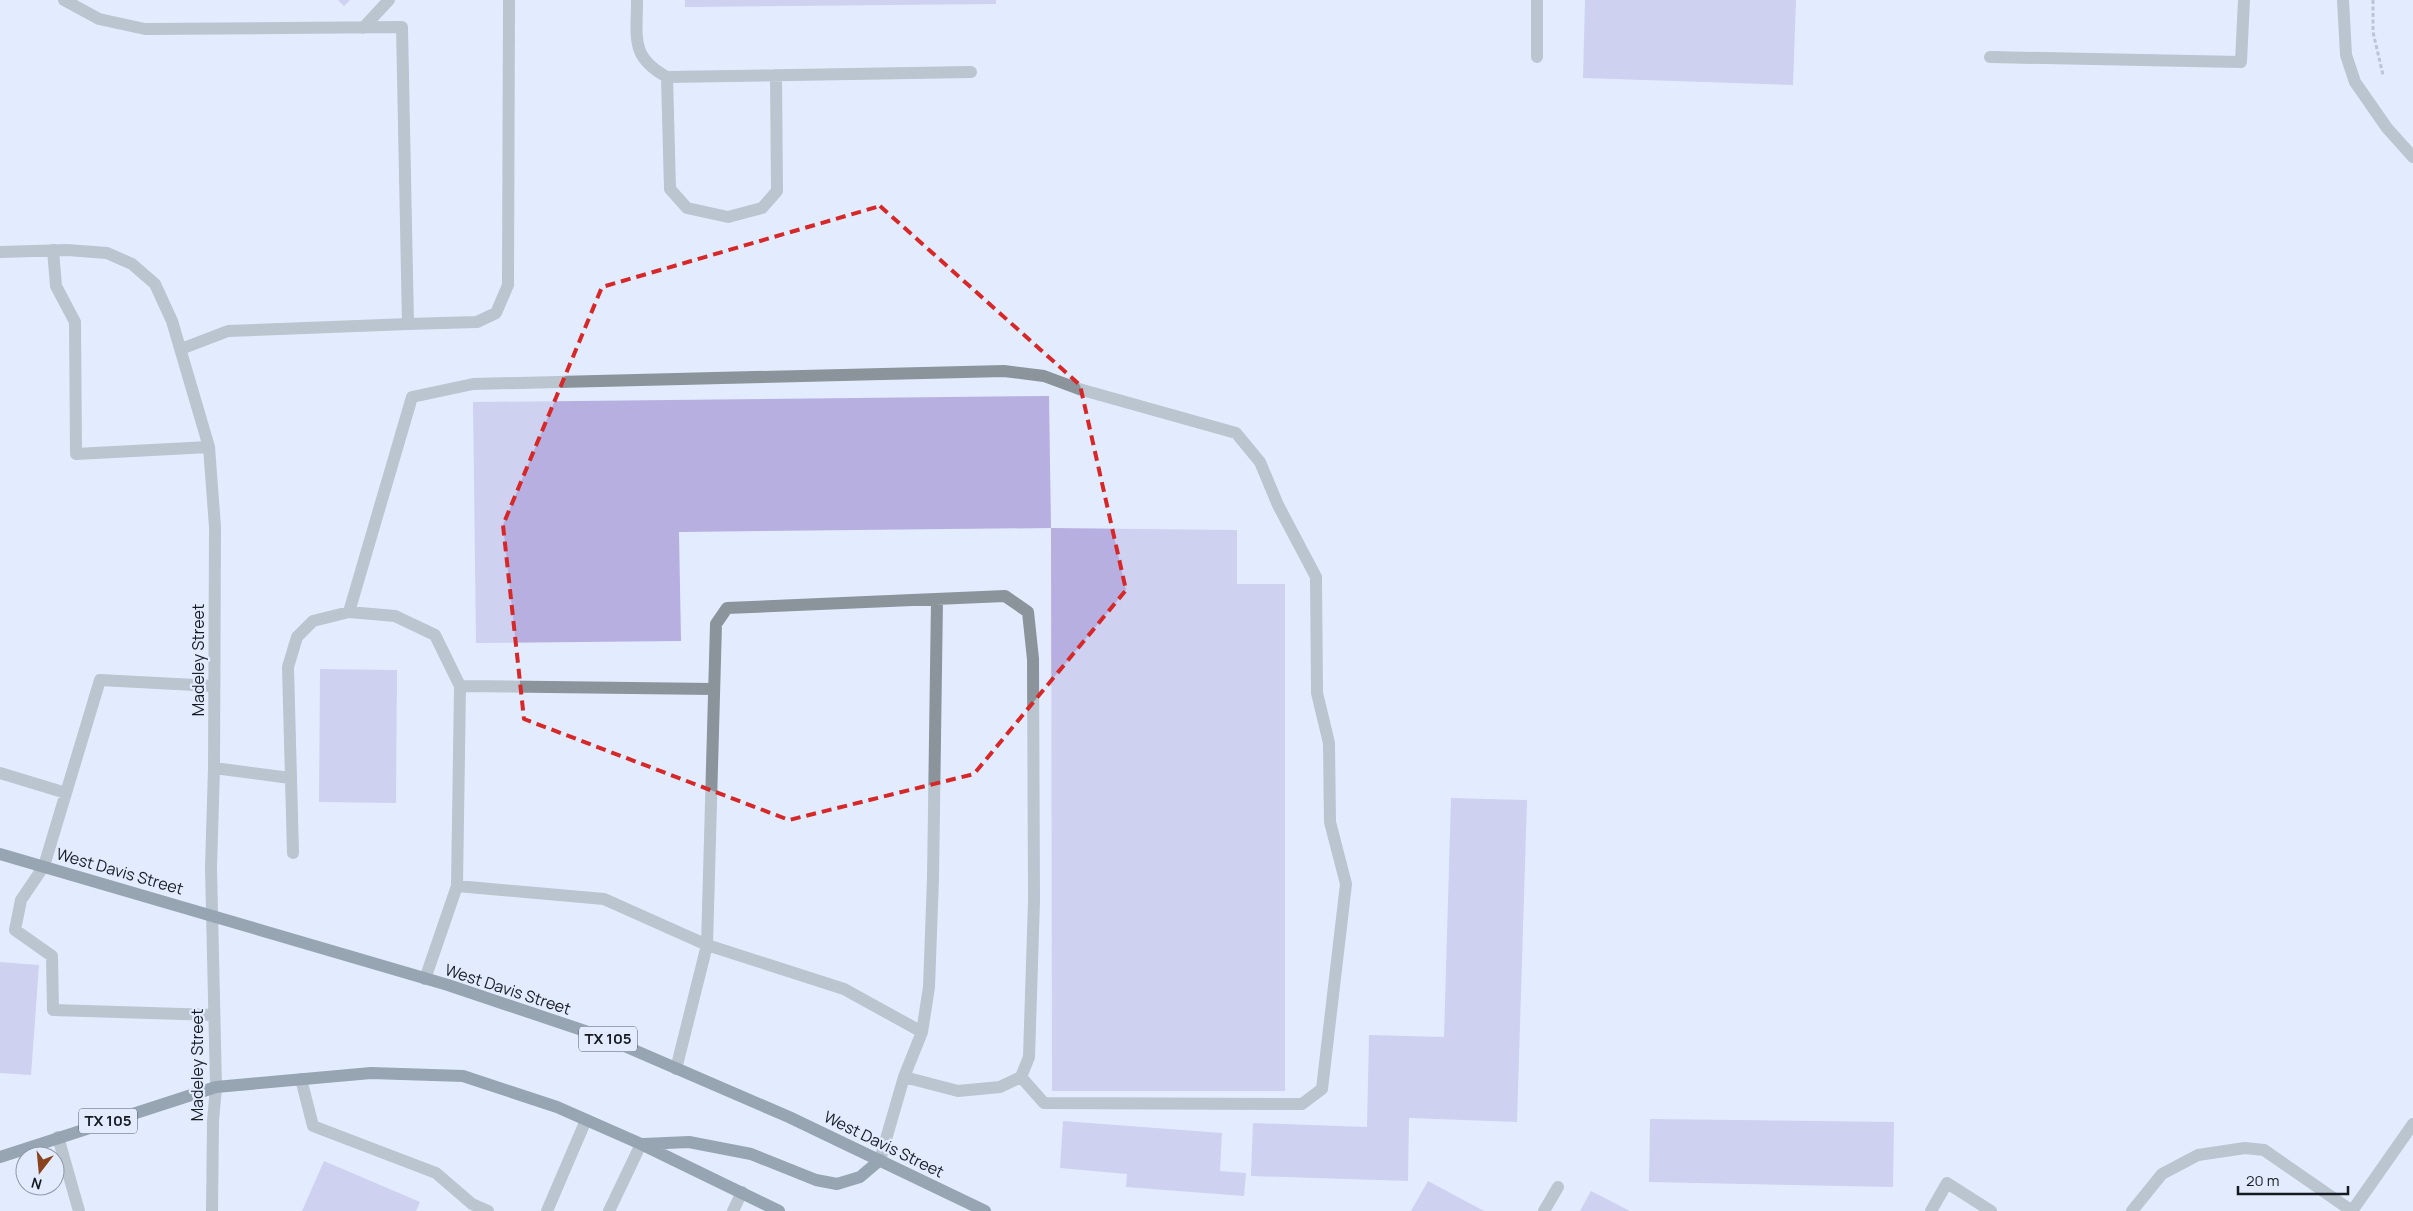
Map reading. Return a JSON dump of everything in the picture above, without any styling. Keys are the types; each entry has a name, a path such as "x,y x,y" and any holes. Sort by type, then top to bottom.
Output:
{"main road":[{"name":"West Davis Street","path":"0,854 425,979 606,1038 789,1117 984,1211"},
{"name":"TX 105","path":"0,1157 216,1087 371,1073 463,1076 557,1107 641,1144 779,1211"},
{"path":"641,1144 690,1142 750,1154 816,1180 837,1184 860,1177 880,1160"}],"street":[{"path":"64,0 99,19 145,29 402,27 408,324"},
{"path":"364,28 389,0"},
{"path":"181,349 228,331 477,322 496,313 508,285 509,0"},
{"path":"637,0 637,41 641,57 654,70 667,77 971,72"},
{"path":"1536,0 1537,57"},
{"path":"1990,58 2241,62 2244,0"},
{"path":"2343,0 2346,55 2355,82 2387,128 2413,158"},
{"path":"667,77 670,189 687,208 728,217 762,208 776,191 776,76"},
{"path":"53,250 56,286 75,322 76,454 209,446"},
{"name":"Madeley Street","path":"0,252 53,250 107,253 132,264 155,284 172,321 209,446 215,526 212,915 216,1087 213,1121 212,1211"},
{"path":"349,612 412,398 473,384 1004,371 1044,376 1079,388 1236,433 1260,462 1278,505 1316,577 1317,693 1329,743 1330,822 1346,884 1322,1088 1302,1104 1044,1103 1021,1077"},
{"path":"676,1068 708,945 716,624 727,608 1005,596 1028,612 1033,659 1034,901 1029,1057 1021,1077 1000,1087 958,1091 904,1078"},
{"path":"880,1160 904,1078 922,1032 929,987 933,878 937,600"},
{"path":"293,853 288,667 298,637 313,621 349,612 395,616 435,635 460,686 457,886 425,979"},
{"path":"214,686 100,680 44,866 21,900 15,930 52,956 53,1010 214,1015"},
{"path":"460,686 714,689"},
{"path":"214,768 290,778"},
{"path":"0,773 66,793"},
{"path":"457,886 604,899 708,945 844,989 922,1032"},
{"path":"301,1079 313,1126 436,1173 472,1204 488,1211"},
{"path":"547,1211 586,1120"},
{"path":"2132,1211 2162,1174 2198,1155 2245,1148 2264,1150 2352,1211 2413,1124"},
{"path":"58,1137 79,1211"},
{"path":"609,1211 641,1144"},
{"path":"1931,1211 1947,1183 1991,1211"},
{"path":"1544,1211 1558,1187"},
{"path":"733,1211 742,1192"}],"path":[{"path":"2373,0 2373,32 2387,81"}],"highlighted area":[{"path":"880,206 1080,385 1126,590 974,774 789,820 524,719 503,525 602,287"}],"building":[{"path":"338,0 350,0 344,6"},
{"path":"685,0 996,0 996,4 685,7"},
{"path":"1585,0 1796,0 1793,85 1583,78"},
{"path":"1049,396 1051,528 679,532 681,641 476,643 473,402"},
{"path":"1051,528 1237,530 1237,584 1285,584 1285,1091 1052,1091"},
{"path":"320,669 397,670 396,803 319,802"},
{"path":"1451,798 1527,800 1517,1122 1409,1118 1408,1181 1251,1176 1253,1123 1367,1127 1369,1035 1444,1037"},
{"path":"0,962 39,965 31,1075 0,1073"},
{"path":"1650,1119 1894,1122 1893,1187 1649,1182"},
{"path":"1063,1121 1222,1133 1220,1171 1246,1173 1244,1196 1126,1187 1127,1174 1060,1168"},
{"path":"324,1161 420,1202 416,1211 302,1211"},
{"path":"1428,1181 1484,1211 1411,1211"},
{"path":"1591,1191 1630,1211 1580,1211"}]}
